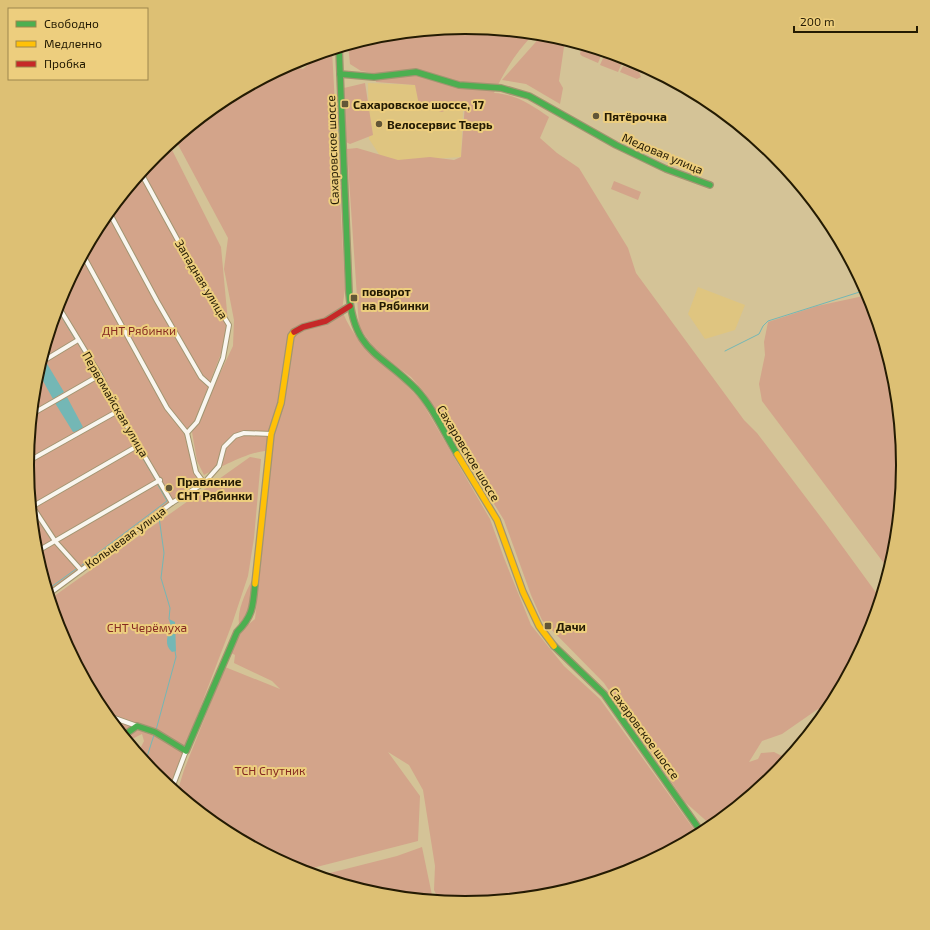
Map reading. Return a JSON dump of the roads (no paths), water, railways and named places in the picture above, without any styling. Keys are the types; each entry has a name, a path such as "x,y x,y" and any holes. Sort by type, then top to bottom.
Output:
{"street":[{"name":"Сахаровское шоссе","path":"339,53 350,306 355,327 363,341 421,395 470,474 497,520 523,592 544,632 563,655 604,694 698,827"},
{"name":"Медовая улица","path":"340,74 374,76 416,72 459,85 506,88 529,96 633,154 666,169 710,185"},
{"name":"Западная улица","path":"144,178 187,257 229,325 223,358 210,386 197,422 187,433"},
{"path":"112,218 157,301 201,377 210,386"},
{"path":"86,260 167,408 187,433 196,472 204,483"},
{"path":"174,783 186,750 237,632 252,612 263,495 271,434 281,403 291,336 298,328 310,324 321,323 338,315 350,306"},
{"name":"Первомайская улица","path":"62,313 100,375 118,411 172,502"},
{"path":"48,358 78,340"},
{"path":"38,411 100,375"},
{"path":"34,458 118,411"},
{"name":"Кольцевая улица","path":"53,591 172,502 204,483 219,466 224,448 235,436 244,433 271,434"},
{"path":"36,506 139,445"},
{"path":"42,549 160,480"},
{"path":"37,514 55,541 81,570"},
{"path":"117,719 155,732 186,750"},
{"path":"128,733 137,726"}],"water":[{"path":"47,363 64,392 53,399 42,380"},
{"path":"67,397 83,427 79,431 73,432 55,403"},
{"path":"169,619 175,622 176,651 172,652 167,643 167,637 171,627"}],"waterway":[{"path":"725,351 759,334 763,326 768,321 860,292"},
{"path":"61,316 75,339"},
{"path":"78,343 96,374"},
{"path":"99,379 115,410"},
{"path":"118,415 135,444"},
{"path":"138,450 155,479"},
{"path":"82,565 167,501 158,485"},
{"path":"159,517 164,553 161,578 170,608 169,619"},
{"path":"52,587 76,569"},
{"path":"156,730 176,657 175,651"},
{"path":"147,756 154,735"}],"place":[{"name":"Сахаровское шоссе, 17","path":"345,104"},
{"name":"Пятёрочка","path":"596,116"},
{"name":"Велосервис Тверь","path":"379,124"},
{"name":"поворот на Рябинки","path":"354,298"},
{"name":"Правление СНТ Рябинки","path":"169,488"},
{"name":"Дачи","path":"548,626"}],"park label":[{"name":"ДНТ Рябинки","path":"139,330"},
{"name":"СНТ Черёмуха","path":"147,627"},
{"name":"ТСН Спутник","path":"270,770"}]}
